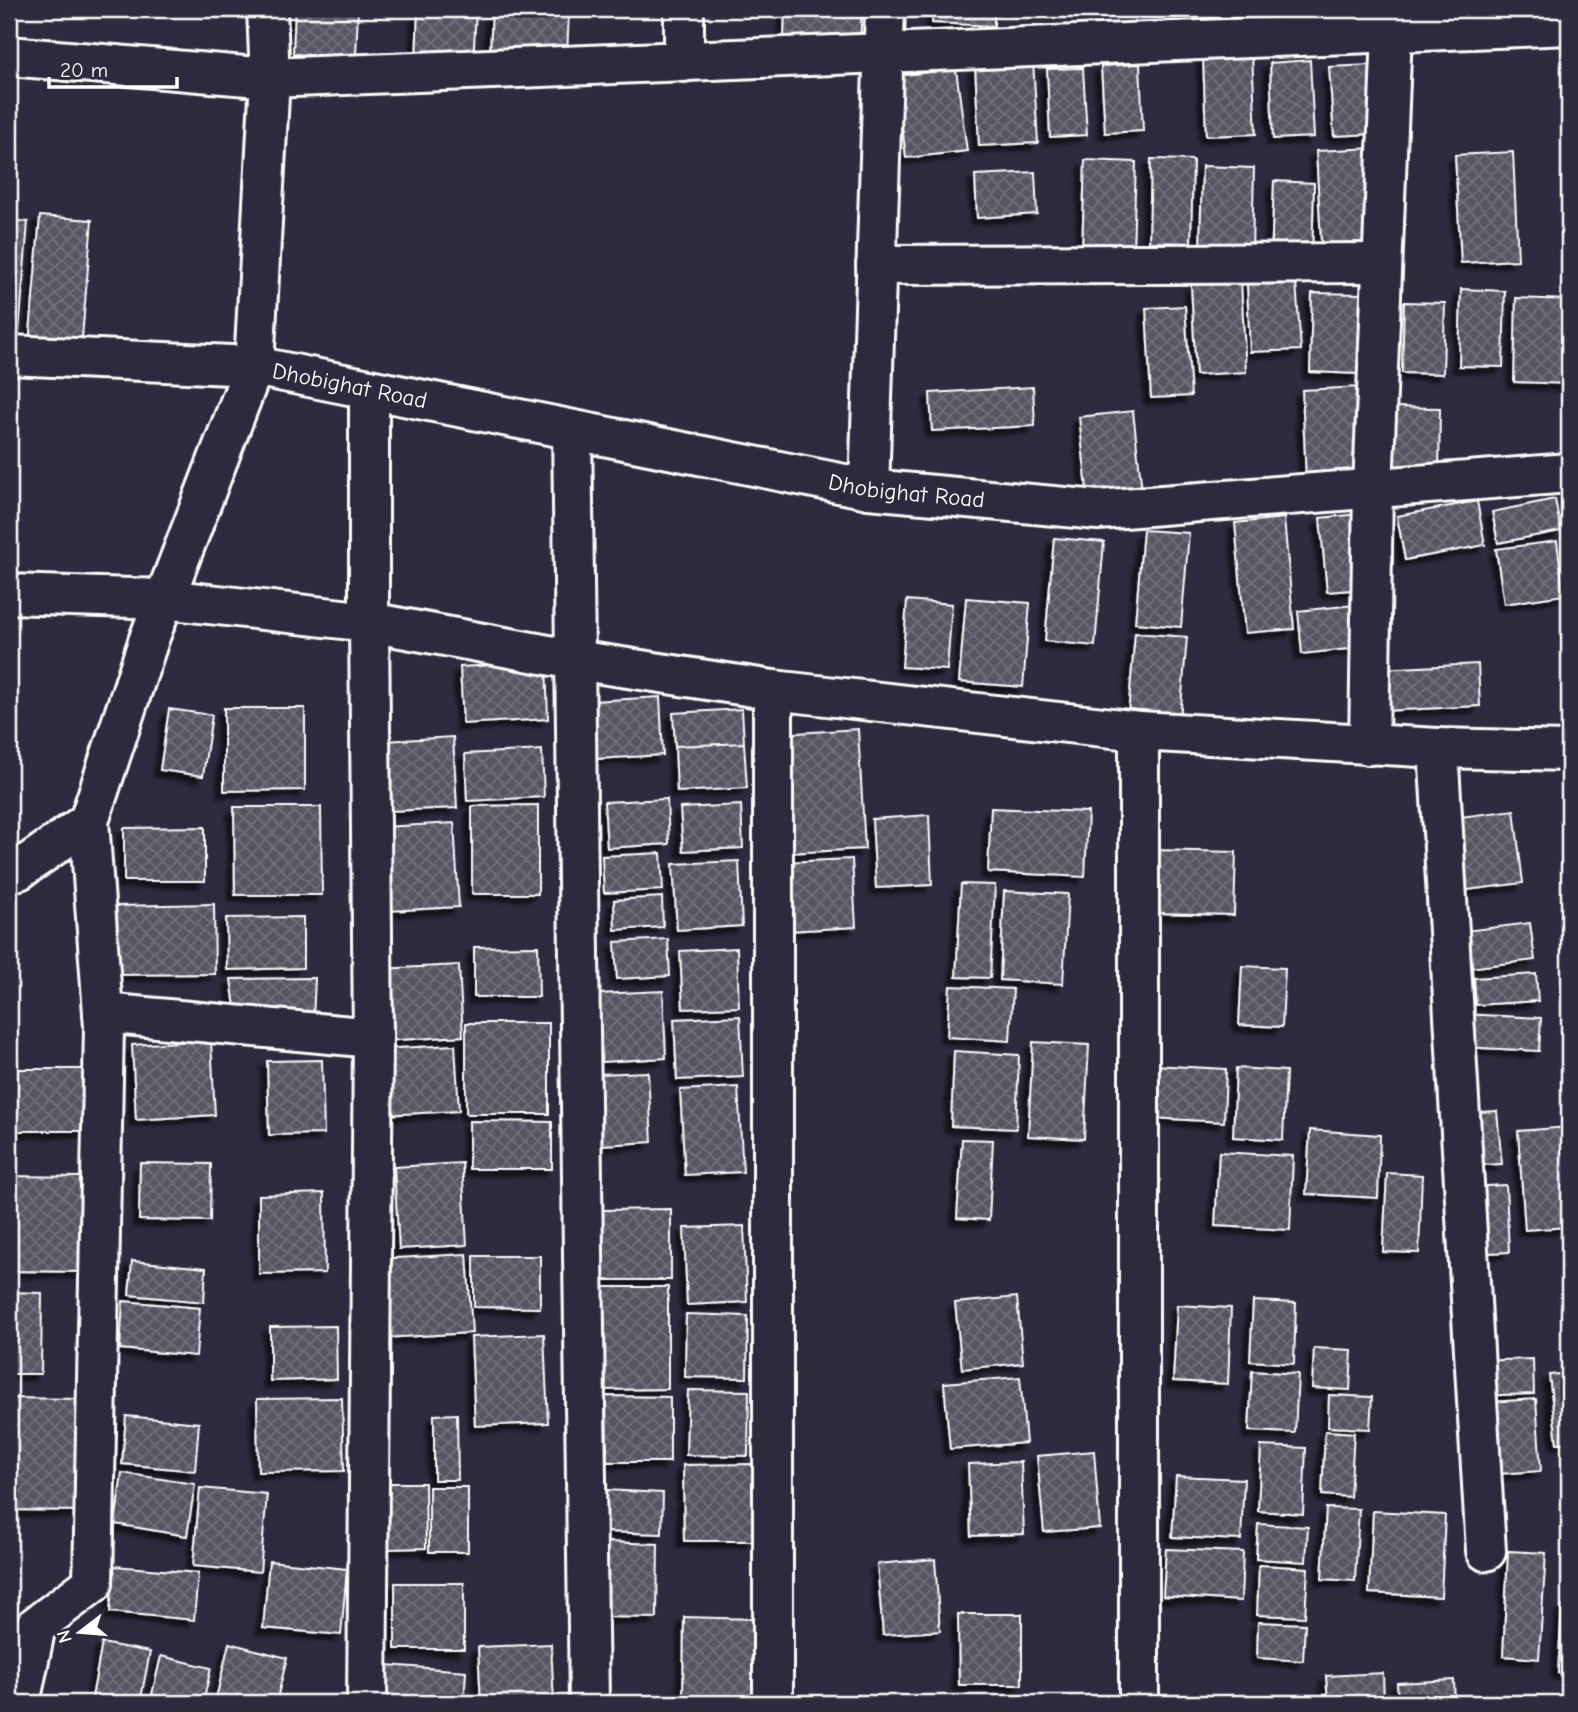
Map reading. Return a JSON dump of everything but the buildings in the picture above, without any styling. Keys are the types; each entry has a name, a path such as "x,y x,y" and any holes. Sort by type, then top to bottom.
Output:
{"street":[{"path":"20,1703 22,1619 93,1583 104,1027 89,821 149,639 254,366 270,78 267,9"},
{"path":"684,9 684,62"},
{"path":"869,489 885,9"},
{"path":"9,56 270,78 1569,25"},
{"path":"1370,745 1373,488 1392,32"},
{"path":"876,265 1382,263"},
{"name":"Dhobighat Road","path":"9,355 254,366 869,489 1098,510 1569,473"},
{"path":"366,1703 373,1038 369,389"},
{"path":"572,430 589,1703"},
{"path":"9,594 164,599 369,622 575,660 773,690 1139,731 1370,745 1569,751"},
{"path":"773,690 773,1703"},
{"path":"1139,731 1139,1703"},
{"path":"1438,748 1486,1551"},
{"path":"9,872 19,870 89,821"},
{"path":"103,1013 373,1038"}]}
